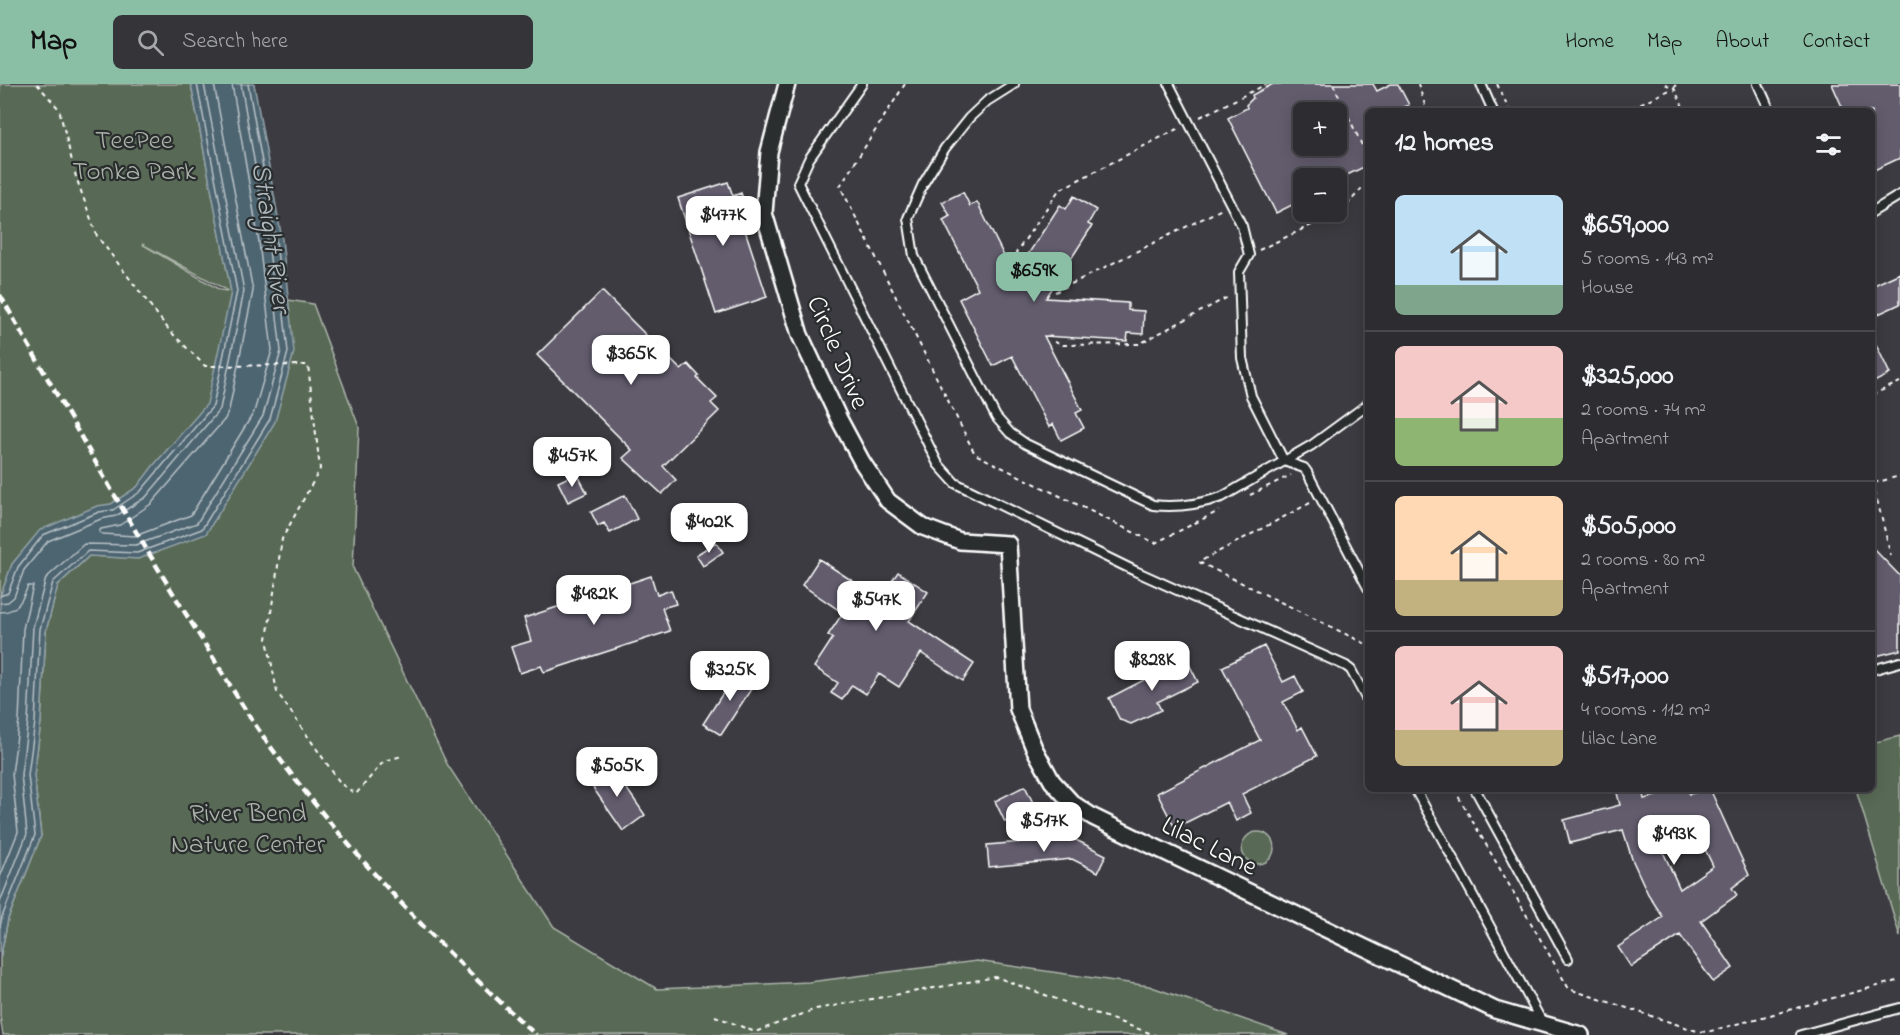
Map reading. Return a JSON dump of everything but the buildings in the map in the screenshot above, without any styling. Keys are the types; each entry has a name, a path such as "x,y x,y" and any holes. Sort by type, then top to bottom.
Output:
{"street":[{"name":"Circle Drive","path":"787,84 769,152 764,213 800,335 839,419 862,462 888,501 923,527 960,541 1008,544"},
{"name":"Lilac Lane","path":"1008,544 1018,709 1034,748 1052,781 1072,803 1093,817 1136,838 1496,1010 1581,1035"}],"lane":[{"path":"862,84 809,159 798,183 945,474 955,483 1125,566 1346,666 1351,670 1365,696"},
{"path":"1014,84 987,101 963,125 945,148 923,184 908,219 914,256 996,417 1010,433 1026,444 1153,505 1187,505 1222,497 1312,445 1365,406"},
{"path":"1169,84 1242,226 1249,255 1239,272 1242,358 1248,387 1261,418 1284,461 1304,468 1365,582"},
{"path":"1480,84 1492,108"},
{"path":"1758,84 1769,108"},
{"path":"1875,210 1900,195"},
{"path":"1875,669 1900,662"},
{"path":"1417,792 1544,1024"},
{"path":"1477,792 1568,959"},
{"path":"1801,1035 1900,1008"}],"path":[{"path":"37,84 59,109 76,177 97,236 169,330 205,366 308,365 320,469 282,539 267,639 278,692 341,784 356,794 384,760 402,756"},
{"path":"905,84 840,186 975,454 1155,543 1219,511"},
{"path":"1015,264 1016,253 1059,190 1267,84"},
{"path":"1333,84 1365,152"},
{"path":"1418,84 1426,108"},
{"path":"1497,84 1509,108"},
{"path":"1665,84 1675,86"},
{"path":"1630,108 1675,86"},
{"path":"1675,86 1684,108"},
{"path":"1249,255 1343,210 1365,185"},
{"path":"1347,194 1351,201"},
{"path":"1055,292 1231,204"},
{"path":"1054,342 1063,345 1139,344 1239,291"},
{"path":"1875,394 1900,382"},
{"path":"1251,495 1304,468"},
{"path":"1875,482 1900,476"},
{"path":"1875,491 1891,556"},
{"path":"1321,498 1199,562 1365,644"},
{"path":"1456,792 1569,989 1697,1031 1707,1032 1900,980"},
{"path":"715,1016 755,1032 816,1009 996,977 1155,1035"}],"green space":[{"name":"River Bend Nature Center","path":"0,84 191,84 231,291 313,304 359,427 353,568 447,764 554,927 657,989 809,982 977,961 1149,986 1288,1035 3,1035 0,1016 0,959 8,919 41,836 34,775 41,722 46,631 58,585 89,556 138,558 97,506 0,597","holes":["142,244 228,291 220,290"]},
{"path":"1900,736 1900,937 1857,792 1875,792 1875,742"},
{"path":"1258,832 1269,837 1274,848 1269,859 1258,864 1247,859 1242,848 1247,837"}],"water":[{"name":"Straight River","path":"191,84 254,84 282,239 294,352 275,422 206,534 138,559 89,556 58,585 46,631 41,722 34,775 41,836 8,919 0,959 0,597 12,564 40,530 97,506 111,504 137,487 207,404 231,292"}],"railway":[{"path":"0,295 149,553 236,695 273,750 334,827 398,899 465,969 536,1035"}],"park label":[{"name":"TeePee Tonka Park","path":"134,154"}]}
